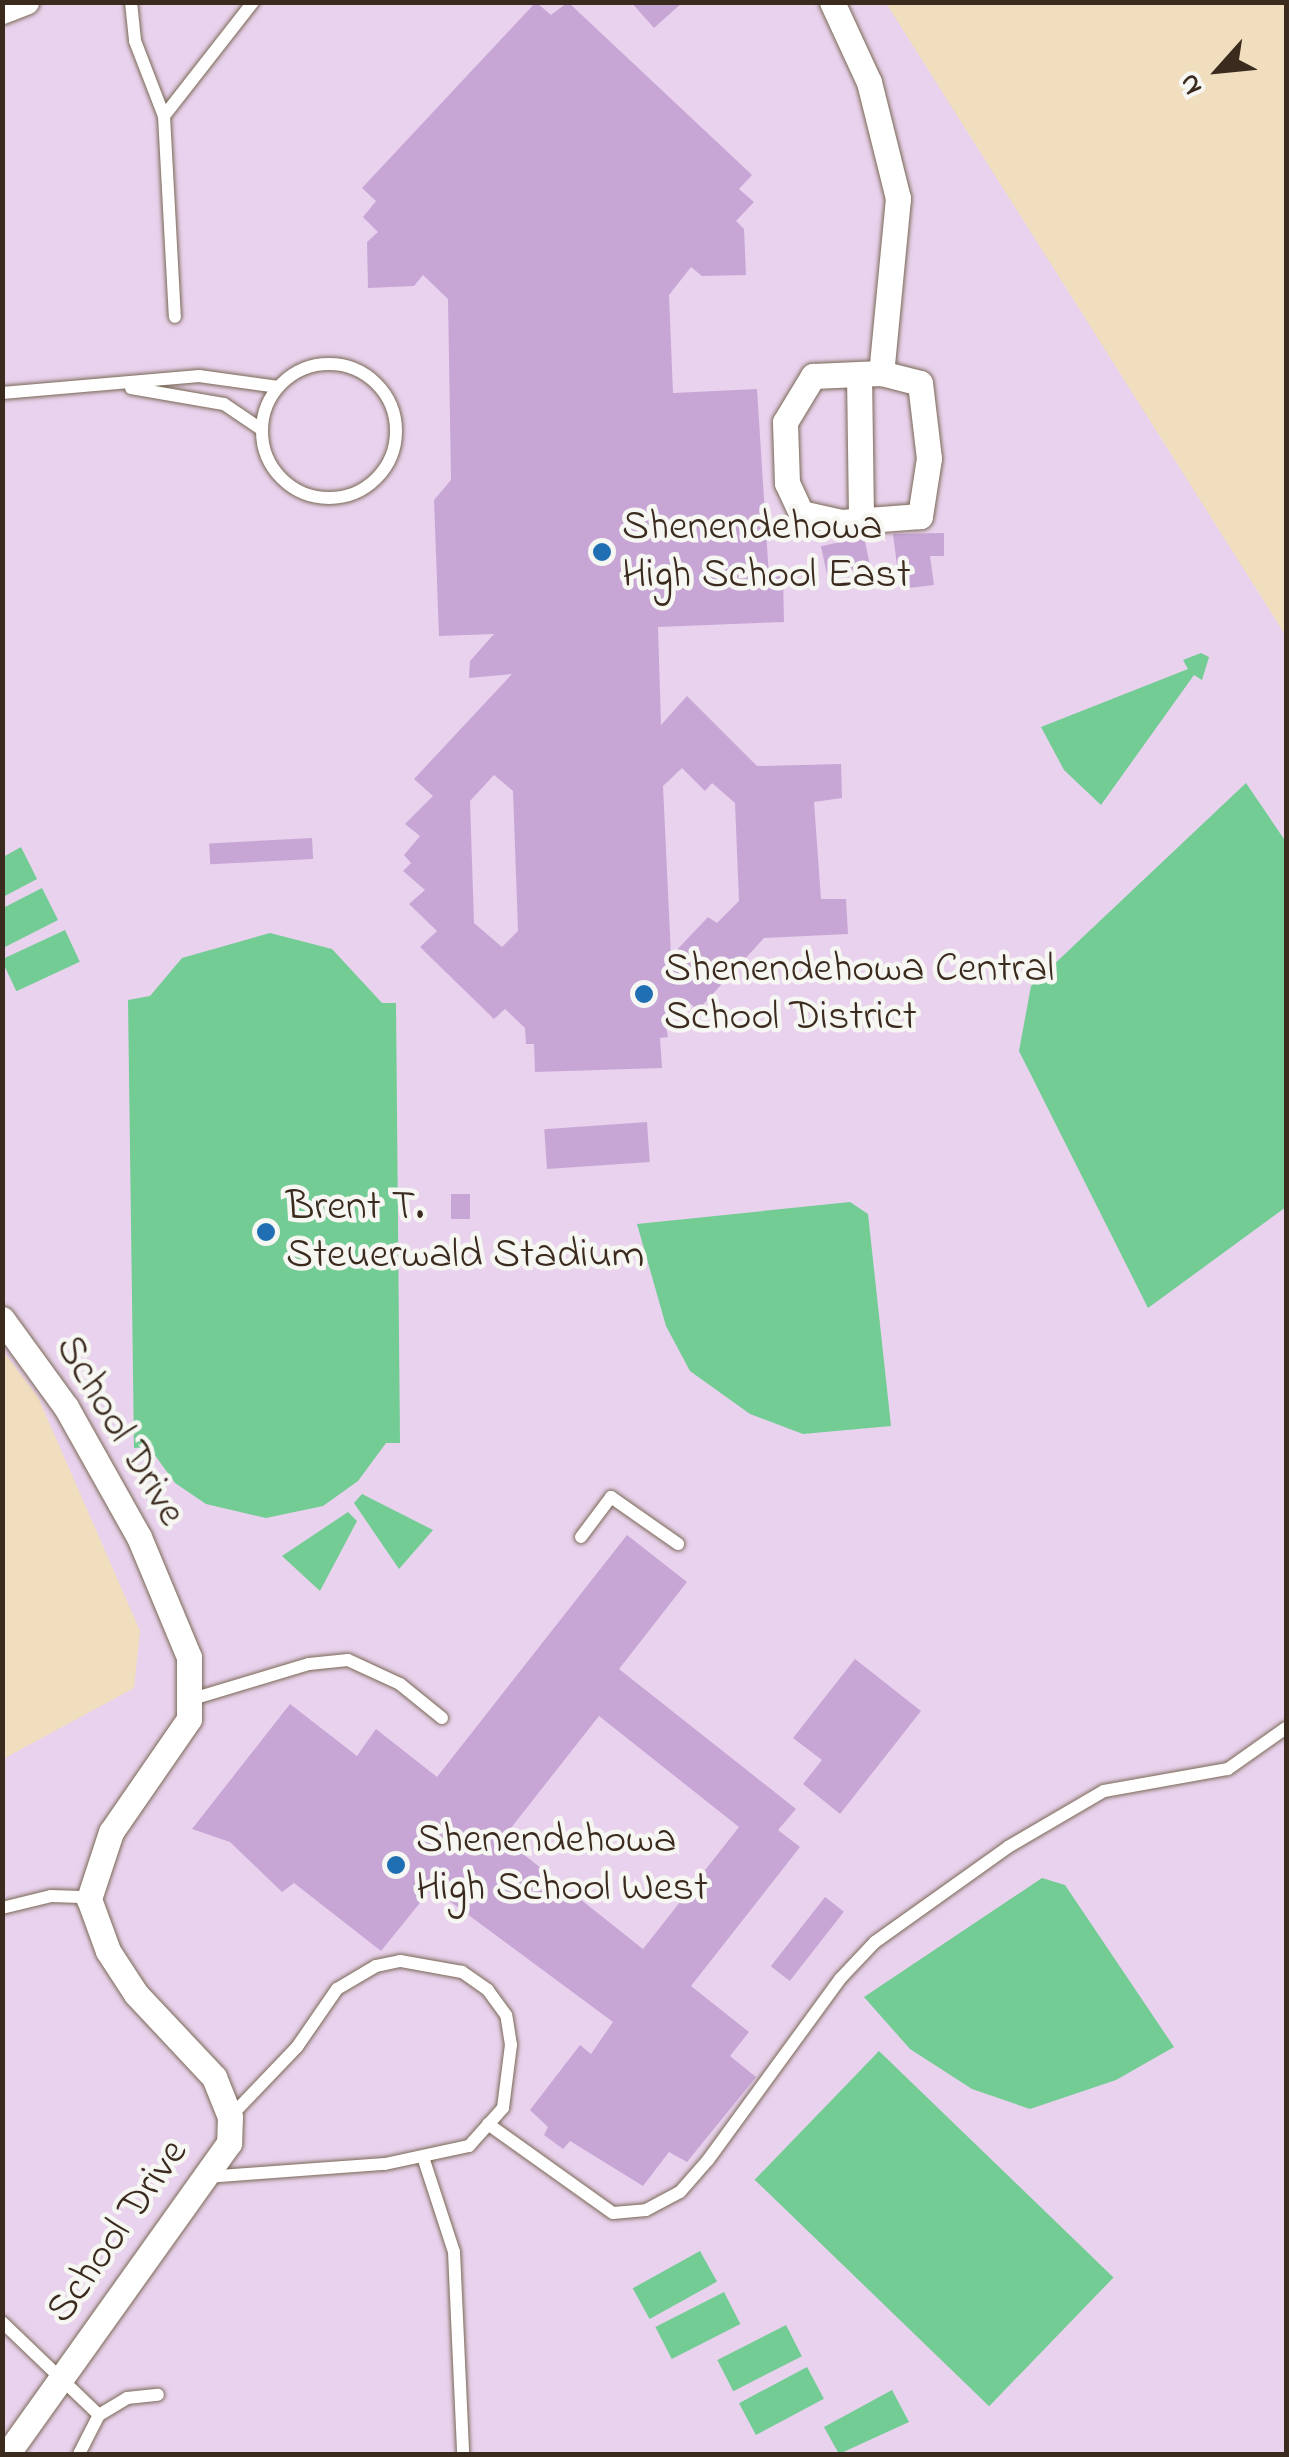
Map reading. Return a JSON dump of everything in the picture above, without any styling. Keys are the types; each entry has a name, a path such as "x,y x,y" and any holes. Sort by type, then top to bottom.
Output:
{"street":[{"path":"2,11 26,2"},
{"path":"832,2 869,82 898,198 870,373 860,521"},
{"path":"870,373 920,382 926,478 920,516 860,521 801,514 787,483 786,422 812,376 870,373"},
{"name":"School Drive","path":"2,1320 66,1407 166,1591 189,1658 188,1719 112,1832 89,1897 108,1951 136,1994 214,2077 230,2117 229,2143 7,2454"}],"lane":[{"path":"131,2 135,41 164,116 175,317"},
{"path":"164,116 253,2"},
{"path":"114,386 224,404 261,430 276,473 314,497 359,492 390,461 395,418 374,382 336,364 304,369 278,387 261,430"},
{"path":"2,393 199,376 278,387"},
{"path":"582,1537 611,1498 678,1544"},
{"path":"189,1700 309,1664 348,1660 400,1684 442,1718"},
{"path":"488,2124 613,2213 646,2210 680,2192 708,2160 840,1980 875,1942 1008,1847 1090,1798 1228,1768 1286,1728"},
{"path":"2,1908 52,1896 89,1897"},
{"path":"206,2177 275,2176 422,2157 469,2146 503,2108 511,2045 506,2015 488,1990 462,1972 400,1961 352,1976 298,2047 230,2117"},
{"path":"422,2157 454,2252 463,2454"},
{"path":"2,2322 66,2376 100,2415"},
{"path":"80,2454 100,2415 126,2398 158,2395"}],"shaded area":[{"name":"Shenendehowa Central School District","path":"3,3 886,3 1286,636 1286,2454 3,2454 3,1759 134,1688 140,1631 38,1397 3,1351"}],"green space":[{"path":"1201,653 1209,657 1202,680 1194,675 1101,805 1064,770 1041,727 1188,669 1183,660"},
{"path":"1246,783 1286,842 1286,1207 1148,1308 1019,1051 1031,986"},
{"path":"21,847 37,879 3,897 3,857"},
{"path":"42,888 58,920 3,948 3,908"},
{"path":"65,930 80,962 16,991 2,959"},
{"name":"Brent T. Steuerwald Stadium","path":"270,933 332,949 382,1003 396,1003 400,1443 386,1443 358,1481 323,1506 266,1518 206,1504 175,1483 149,1447 134,1448 128,1000 150,996 182,958"},
{"path":"850,1202 868,1214 891,1426 803,1434 750,1414 690,1371 666,1326 637,1224"},
{"path":"362,1494 433,1530 399,1569 354,1503"},
{"path":"348,1512 357,1521 320,1591 282,1556"},
{"path":"1042,1878 1065,1885 1174,2047 1116,2080 1030,2109 972,2089 910,2049 864,1997"},
{"path":"879,2051 1114,2277 989,2406 755,2180"},
{"path":"700,2251 717,2282 650,2319 633,2288"},
{"path":"724,2292 740,2324 672,2359 655,2327"},
{"path":"786,2325 802,2356 733,2391 717,2360"},
{"path":"807,2367 824,2399 756,2435 739,2403"},
{"path":"892,2390 909,2422 839,2454 824,2427"}],"building":[{"name":"Shenendehowa High School East","path":"536,2 551,15 568,2 752,175 739,189 754,202 736,221 744,229 746,275 702,276 691,267 669,295 673,393 757,389 769,577 783,576 784,622 658,627 661,725 687,696 757,766 841,764 842,798 814,802 821,899 846,899 848,934 764,938 698,1010 688,1002 666,1025 668,1037 660,1038 662,1068 535,1072 534,1044 526,1044 525,1028 505,1009 494,1019 420,947 437,931 409,904 425,890 403,871 411,863 404,855 420,836 405,824 433,796 414,779 512,674 469,678 470,661 494,634 439,636 434,500 451,480 448,299 423,275 414,286 368,288 367,242 378,232 363,217 376,201 362,188","holes":["682,768 705,791 712,783 735,803 739,901 717,923 708,917 671,956 663,786","494,775 513,791 518,931 502,947 474,923 470,801"]},
{"path":"631,2 683,2 654,28"},
{"path":"944,533 944,556 930,556 934,585 900,589 893,534"},
{"path":"864,537 870,566 827,575 821,546"},
{"path":"312,838 313,859 210,864 209,843"},
{"path":"647,1122 650,1162 547,1169 544,1129"},
{"path":"451,1194 470,1194 470,1219 451,1219"},
{"name":"Shenendehowa High School West","path":"627,1535 687,1582 619,1669 796,1809 778,1830 800,1847 691,1986 749,2032 730,2056 756,2077 687,2162 669,2152 643,2186 570,2141 563,2149 544,2135 548,2127 530,2110 580,2045 591,2054 613,2022 432,1888 381,1951 294,1883 282,1892 230,1842 192,1829 290,1704 357,1756 376,1729 437,1777","holes":["599,1716 739,1827 643,1949 503,1838"]},
{"path":"855,1659 921,1711 840,1814 803,1784 822,1760 793,1738"},
{"path":"825,1897 844,1912 790,1981 771,1966"}],"place":[{"name":"Shenendehowa High School East","path":"602,552"},
{"name":"Shenendehowa Central School District","path":"644,994"},
{"name":"Brent T. Steuerwald Stadium","path":"266,1232"},
{"name":"Shenendehowa High School West","path":"396,1865"}]}
